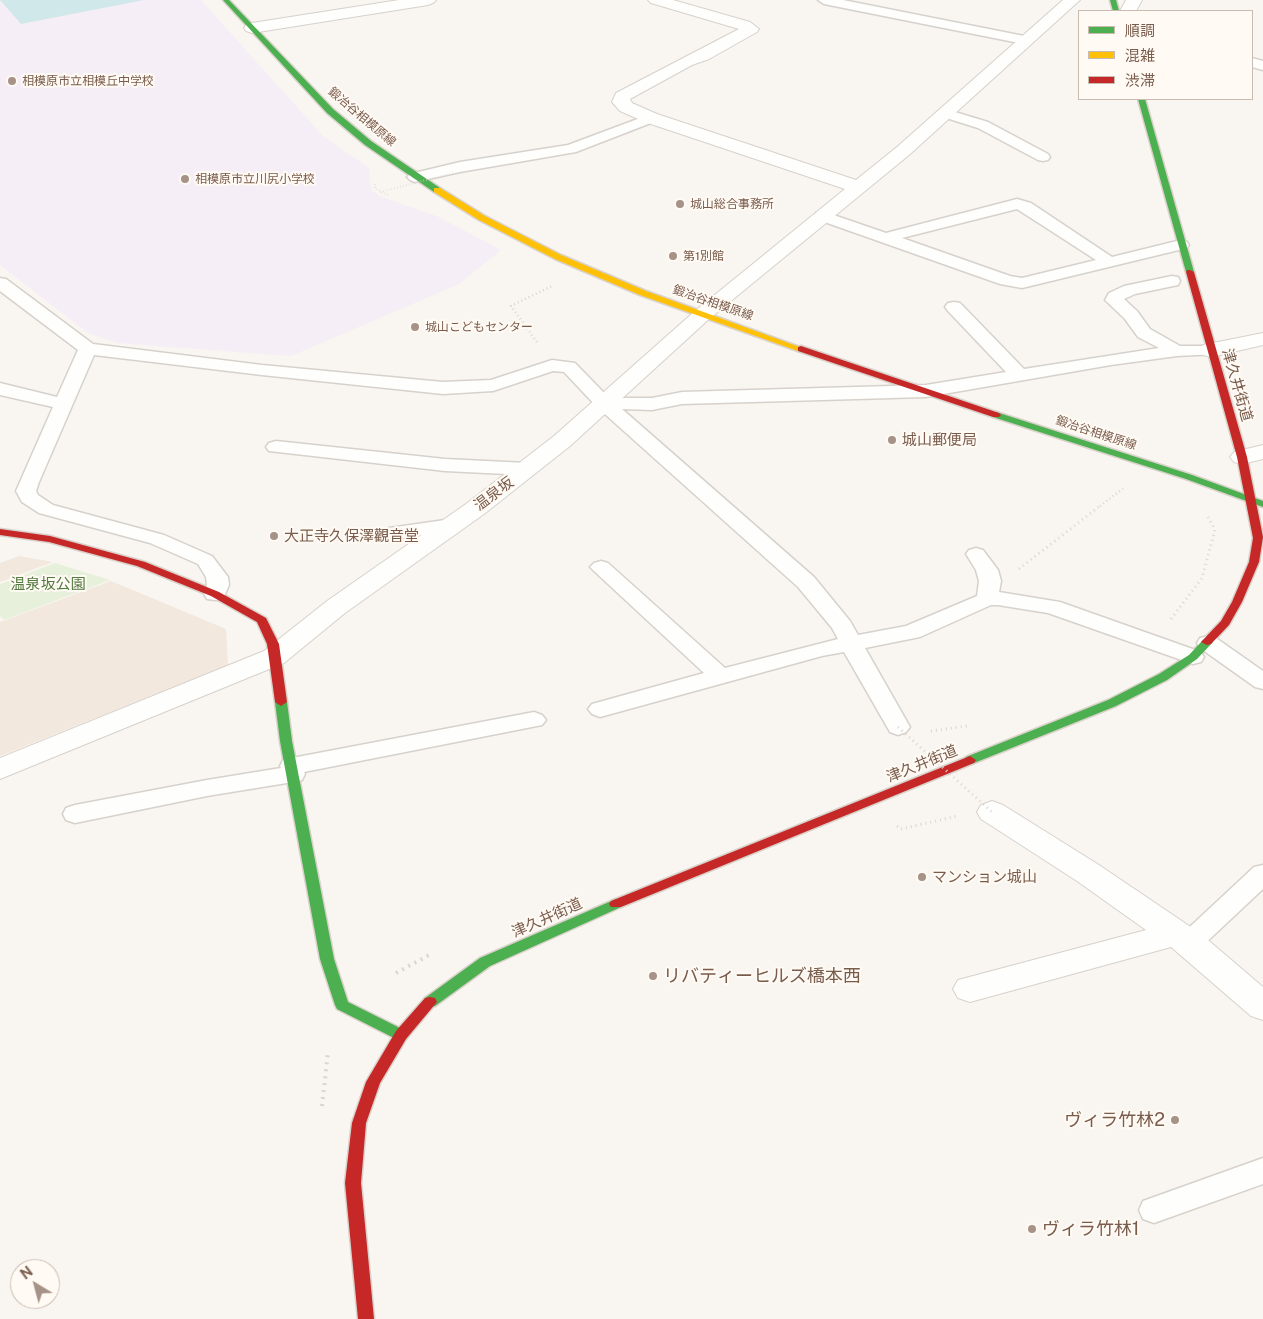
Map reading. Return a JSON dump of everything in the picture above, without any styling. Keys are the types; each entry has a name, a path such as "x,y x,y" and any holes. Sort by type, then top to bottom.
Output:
{"main road":[{"name":"鍛冶谷相模原線","path":"226,0 330,110 368,143 415,177 482,218 565,260 642,293 702,315 1258,502"},
{"name":"津久井街道","path":"366,1319 353,1183 359,1123 373,1082 401,1035 431,1001 485,962 570,923 1112,703 1163,677 1200,650 1224,623 1237,602 1254,562 1258,538 1258,502 1252,455 1211,350 1141,100"},
{"path":"0,532 50,539 141,564 215,594 262,620 273,644 312,884 327,959 342,1005 401,1035"}],"street":[{"path":"252,28 428,0"},
{"path":"656,0 744,25 751,29 726,44 686,62 622,97 621,102 626,107 651,118 860,187"},
{"name":"温泉坂","path":"0,768 274,657 336,607 527,470 588,420 604,403 702,315 860,187 945,113 1024,40 1072,0"},
{"path":"1211,350 1263,339"},
{"path":"981,812 1088,873 1182,938 1263,1007"},
{"path":"970,989 1182,938"}],"lane":[{"path":"824,0 1024,40"},
{"path":"945,113 983,125 1043,157"},
{"path":"415,177 460,167 571,149 651,118"},
{"path":"884,238 1017,204 1024,206 1109,262"},
{"path":"822,216 1014,283 1029,283 1181,245"},
{"path":"1172,281 1122,293 1114,300 1131,315 1144,333 1177,351"},
{"path":"0,283 88,349 262,370 443,388 493,385 552,365 561,365 574,370 604,403 806,582 842,626 874,688 906,732"},
{"path":"954,307 1020,375"},
{"path":"88,349 29,482 26,491 28,498 46,509 142,534 205,560 217,577 218,585 215,594"},
{"path":"604,403 652,404 682,398 926,391 1177,351 1211,350"},
{"path":"0,389 62,404"},
{"path":"276,447 358,447 445,464 527,470"},
{"path":"389,534 452,525"},
{"path":"976,554 987,570 990,581 988,596"},
{"path":"601,567 722,677"},
{"path":"600,709 821,650 912,632 988,596 1052,607 1200,650 1263,682"},
{"path":"75,814 534,720"},
{"path":"1182,938 1263,874"},
{"path":"1154,1210 1263,1171"}],"path":[{"path":"380,192 453,173"},
{"path":"552,365 511,306 554,285"},
{"path":"988,596 1131,482"},
{"path":"1166,624 1181,608 1202,578 1215,530 1206,515"},
{"path":"924,732 969,725"},
{"path":"906,732 981,812"},
{"path":"901,829 981,812"}],"shaded area":[{"name":"相模原市立川尻小学校","path":"0,0 201,0 323,136 369,168 371,190 379,196 439,217 501,250 459,284 291,356 117,343 88,333 0,265"},
{"path":"19,556 53,562 0,582 0,563"},
{"path":"111,581 226,629 228,665 0,756 0,622"}],"green space":[{"name":"温泉坂公園","path":"55,563 110,580 4,620 0,616 0,584"}],"water":[{"path":"0,0 144,0 21,24"}],"traffic: fast":[{"path":"226,0 330,111 368,143 437,190"},
{"path":"1113,0 1116,10"},
{"path":"1141,100 1190,272"},
{"path":"996,415 1189,477 1263,504"},
{"path":"970,760 1112,703 1163,677 1193,657 1207,642"},
{"path":"281,702 286,741 327,959 342,1005 401,1035"},
{"path":"430,1002 485,962 616,904"}],"traffic: slow":[{"path":"437,190 482,218 558,257 643,293 801,349"}],"traffic: jam":[{"path":"1190,272 1242,457 1258,538 1254,562 1237,602 1225,623 1207,642"},
{"path":"801,349 996,415"},
{"path":"0,532 50,539 141,564 215,594 262,620 273,644 281,702"},
{"path":"616,904 970,760"},
{"path":"366,1319 353,1183 359,1123 373,1082 401,1035 430,1002"}],"place":[{"name":"相模原市立相模丘中学校","path":"12,81"},
{"name":"相模原市立川尻小学校","path":"185,179"},
{"name":"城山総合事務所","path":"680,204"},
{"name":"第1別館","path":"673,256"},
{"name":"城山こどもセンター","path":"415,327"},
{"name":"城山郵便局","path":"892,440"},
{"name":"大正寺久保澤觀音堂","path":"274,536"},
{"name":"マンション城山","path":"922,877"},
{"name":"リバティーヒルズ橋本西","path":"653,976"},
{"name":"ヴィラ竹林2","path":"1175,1120"},
{"name":"ヴィラ竹林1","path":"1032,1229"}]}
